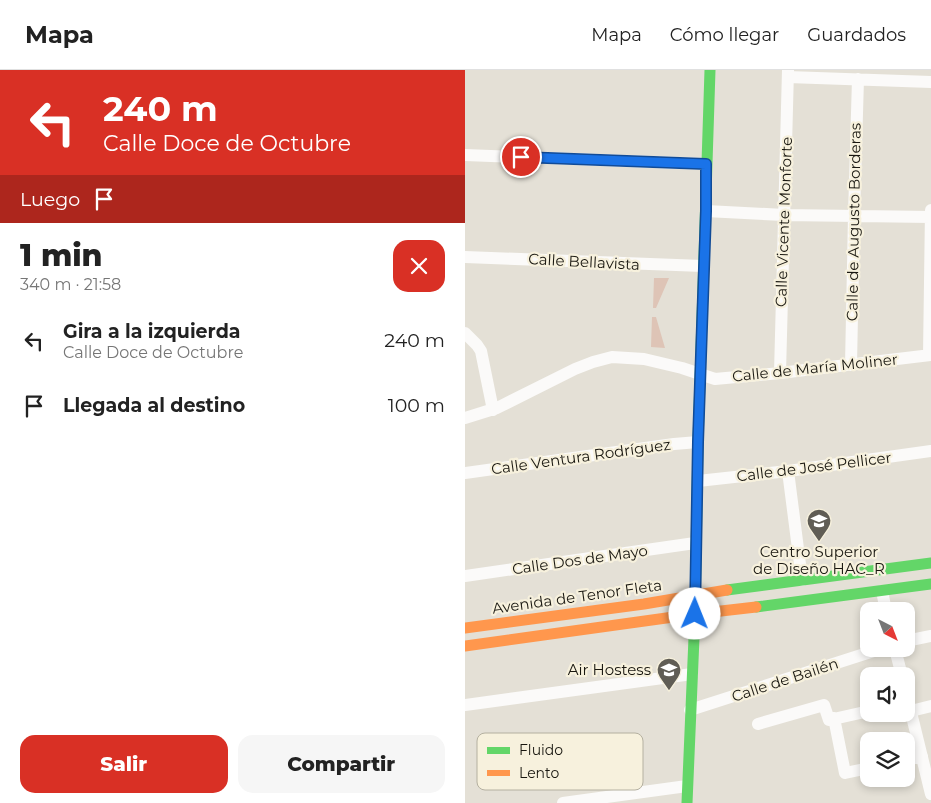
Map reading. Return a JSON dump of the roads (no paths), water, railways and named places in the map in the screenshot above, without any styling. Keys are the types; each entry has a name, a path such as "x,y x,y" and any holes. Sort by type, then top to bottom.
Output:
{"main road":[{"path":"687,803 695,614 695,543 709,70"},
{"name":"Avenida de Tenor Fleta","path":"465,628 644,604 745,587 931,563"},
{"path":"465,646 931,584"}],"street":[{"path":"788,74 931,82"},
{"name":"Calle Vicente Monforte","path":"780,373 788,74"},
{"name":"Calle de Augusto Borderas","path":"851,365 858,79"},
{"path":"465,155 706,164"},
{"path":"930,355 931,210"},
{"path":"706,211 784,215 931,217"},
{"name":"Calle Bellavista","path":"465,257 703,266"},
{"path":"465,333 479,346 481,351 493,410"},
{"name":"Calle de María Moliner","path":"465,418 493,410 575,369 608,357 644,359 682,368 715,379 930,355"},
{"name":"Calle Ventura Rodríguez","path":"465,473 698,442"},
{"name":"Calle de José Pellicer","path":"698,481 788,472 931,451"},
{"path":"788,472 802,580"},
{"name":"Calle Dos de Mayo","path":"465,576 695,543"},
{"path":"882,590 885,602"},
{"path":"915,639 931,636"},
{"name":"Calle de Bailén","path":"690,710 860,655"},
{"path":"465,705 691,674"},
{"path":"915,703 931,706"},
{"path":"758,724 824,705 829,720 860,713"},
{"path":"834,718 845,773 860,770"},
{"path":"913,722 931,794"},
{"path":"915,757 922,756"},
{"path":"563,803 687,786"}],"place":[{"name":"Centro Superior de Diseño HAC_R","path":"819,542"},
{"name":"Air Hostess","path":"669,691"}]}
